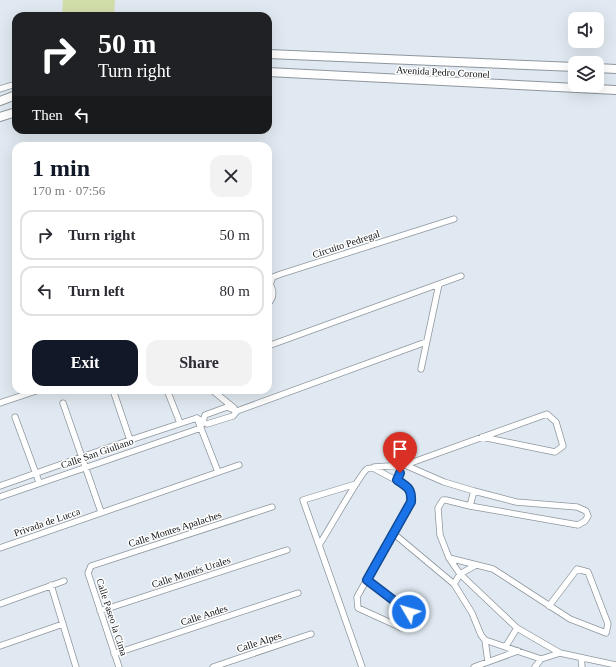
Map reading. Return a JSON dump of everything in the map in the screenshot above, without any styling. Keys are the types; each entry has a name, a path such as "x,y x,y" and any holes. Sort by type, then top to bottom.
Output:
{"main road":[{"name":"Avenida Pedro Coronel","path":"272,54 568,67"},
{"path":"604,68 616,69"},
{"name":"Avenida Pedro Coronel","path":"272,72 616,90"},
{"path":"0,101 12,96"},
{"path":"0,112 12,109"},
{"path":"0,117 12,113"}],"street":[{"path":"0,89 12,85"},
{"name":"Circuito Pedregal","path":"272,279 281,274 454,219"},
{"path":"272,345 461,276"},
{"path":"421,369 439,284"},
{"name":"Circuito Pedregal","path":"272,290 272,300"},
{"path":"197,418 207,424 233,416 237,411 426,342"},
{"path":"0,403 27,394"},
{"path":"114,394 130,440"},
{"path":"169,394 180,423"},
{"path":"217,394 237,411"},
{"path":"63,403 101,512"},
{"path":"201,428 205,415 227,407 237,411"},
{"path":"320,546 366,469 404,465 482,437 547,414 556,422 563,446 555,452 482,437"},
{"path":"15,417 39,482"},
{"path":"197,418 218,472"},
{"name":"Calle San Giuliano","path":"0,486 197,418"},
{"name":"Calle San Giuliano","path":"0,497 39,482 201,428"},
{"name":"Privada de Lucca","path":"0,548 239,465"},
{"path":"397,480 404,465"},
{"path":"404,465 444,482 516,502 577,507 586,511 588,516 585,521 578,525 470,506 446,500 443,500 438,508 440,535 449,558 460,574 518,628 560,654 616,665"},
{"path":"367,580 409,612 412,619 409,625 402,628 358,608 358,597 367,580 393,533 411,502 412,492 410,487 373,468"},
{"path":"356,484 303,500 362,667"},
{"path":"470,506 474,491"},
{"name":"Calle Montes Apalaches","path":"88,573 91,566 272,507"},
{"path":"393,533 454,584 472,613 481,635 486,640 541,659 560,654"},
{"name":"Calle Montés Urales","path":"100,611 287,550"},
{"path":"449,558 493,569 549,606 570,618 606,633 608,624 588,572 576,569 549,606"},
{"path":"454,584 460,574 476,565"},
{"name":"Calle Paseo la Cima","path":"88,573 119,667"},
{"path":"0,604 64,581"},
{"path":"51,586 76,667"},
{"name":"Calle Andes","path":"114,654 298,593"},
{"path":"0,646 63,624"},
{"path":"506,646 518,628"},
{"name":"Calle Alpes","path":"213,667 311,634"},
{"path":"486,640 488,662"},
{"path":"474,667 518,651"},
{"path":"581,658 582,667"},
{"path":"535,667 541,659"}],"green space":[{"path":"63,0 115,0 114,12 62,12"}],"route":[{"path":"400,473 397,480 410,487 412,492 411,502 367,580 409,612"}]}
